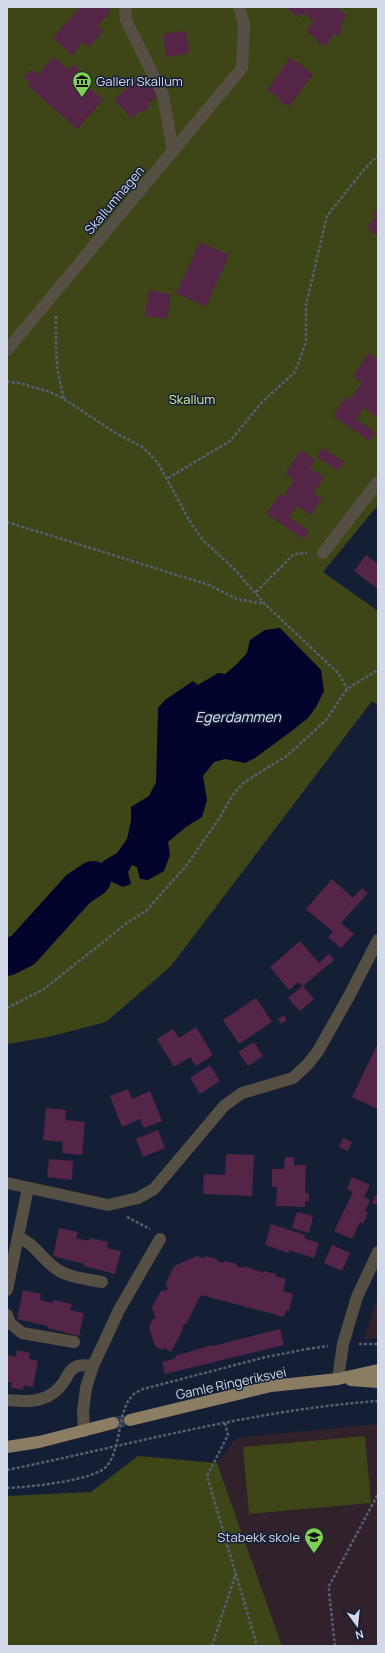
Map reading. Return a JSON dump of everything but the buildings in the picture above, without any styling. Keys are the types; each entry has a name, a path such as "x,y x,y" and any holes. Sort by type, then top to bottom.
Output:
{"main road":[{"name":"Gamle Ringeriksvei","path":"130,1420 271,1386 338,1379 378,1370"},
{"name":"Gamle Ringeriksvei","path":"338,1379 378,1382"},
{"path":"7,1447 39,1442 114,1423"}],"street":[{"path":"125,7 126,20 163,95 173,152"},
{"name":"Skallumhagen","path":"7,350 242,68 244,24 238,7"},
{"path":"323,553 378,482"},
{"path":"7,1183 108,1205 138,1198 154,1189 224,1106 242,1093 293,1078 308,1064 318,1051 344,1005 378,940"},
{"path":"7,1290 28,1188"},
{"path":"18,1237 30,1243 47,1262 65,1275 102,1282"},
{"path":"84,1430 86,1388 93,1366 119,1310 160,1239"},
{"path":"338,1379 344,1344 357,1297 378,1252"},
{"path":"7,1315 10,1323 22,1333 74,1342"},
{"path":"7,1400 29,1402 43,1398 57,1390 63,1383 68,1373 75,1367 82,1364 93,1366"}],"path":[{"path":"168,478 230,441 262,402 295,372 306,342 306,305 327,216 362,172 378,155"},
{"path":"57,290 55,360 64,399"},
{"path":"7,382 50,392 64,399 114,432 144,448 158,463 168,478 189,520 203,540 256,592 265,604 339,674 347,689"},
{"path":"7,522 209,585 237,599 265,604"},
{"path":"256,592 294,554 323,553"},
{"path":"7,1008 44,989 127,923 146,911 186,866 242,783 288,755 326,720 347,689 378,670"},
{"path":"108,1205 133,1221 151,1229 160,1239"},
{"path":"7,1488 47,1484 98,1473 106,1467 114,1456 126,1405 133,1395 143,1388 266,1357 307,1350"},
{"path":"7,1470 84,1455 225,1423 317,1407 378,1401"},
{"path":"225,1423 228,1436 208,1476 257,1646"},
{"path":"335,1646 329,1592 330,1586 378,1494"},
{"path":"212,1646 236,1573"}],"shaded area":[{"path":"378,1298 378,1338 364,1339 371,1317"},
{"name":"Stabekk skole","path":"378,1424 378,1646 282,1646 217,1463 236,1438"}],"green space":[{"name":"Skallum","path":"7,7 378,7 378,505 323,572 378,611 378,705 372,701 171,966 106,1022 48,1037 7,1044"},
{"path":"365,1436 371,1503 249,1514 243,1447"},
{"path":"138,1456 217,1463 282,1646 7,1646 7,1496 91,1492"}],"water":[{"name":"Egerdammen","path":"280,628 321,670 324,691 316,707 308,718 255,758 245,763 225,759 214,762 203,776 207,800 202,817 186,827 168,842 170,855 164,871 148,880 140,879 137,867 132,865 128,872 131,884 123,887 108,880 95,882 89,875 105,860 117,853 127,839 131,821 131,807 149,796 156,782 158,708 165,700 193,681 198,685 218,673 225,674 247,653 250,640 265,630"}],"waterway":[{"path":"7,958 23,950 78,889 93,879"}],"tunnel":[{"path":"113,1423 130,1420"}],"place":[{"name":"Galleri Skallum","path":"82,98"},
{"name":"Stabekk skole","path":"314,1554"}]}
